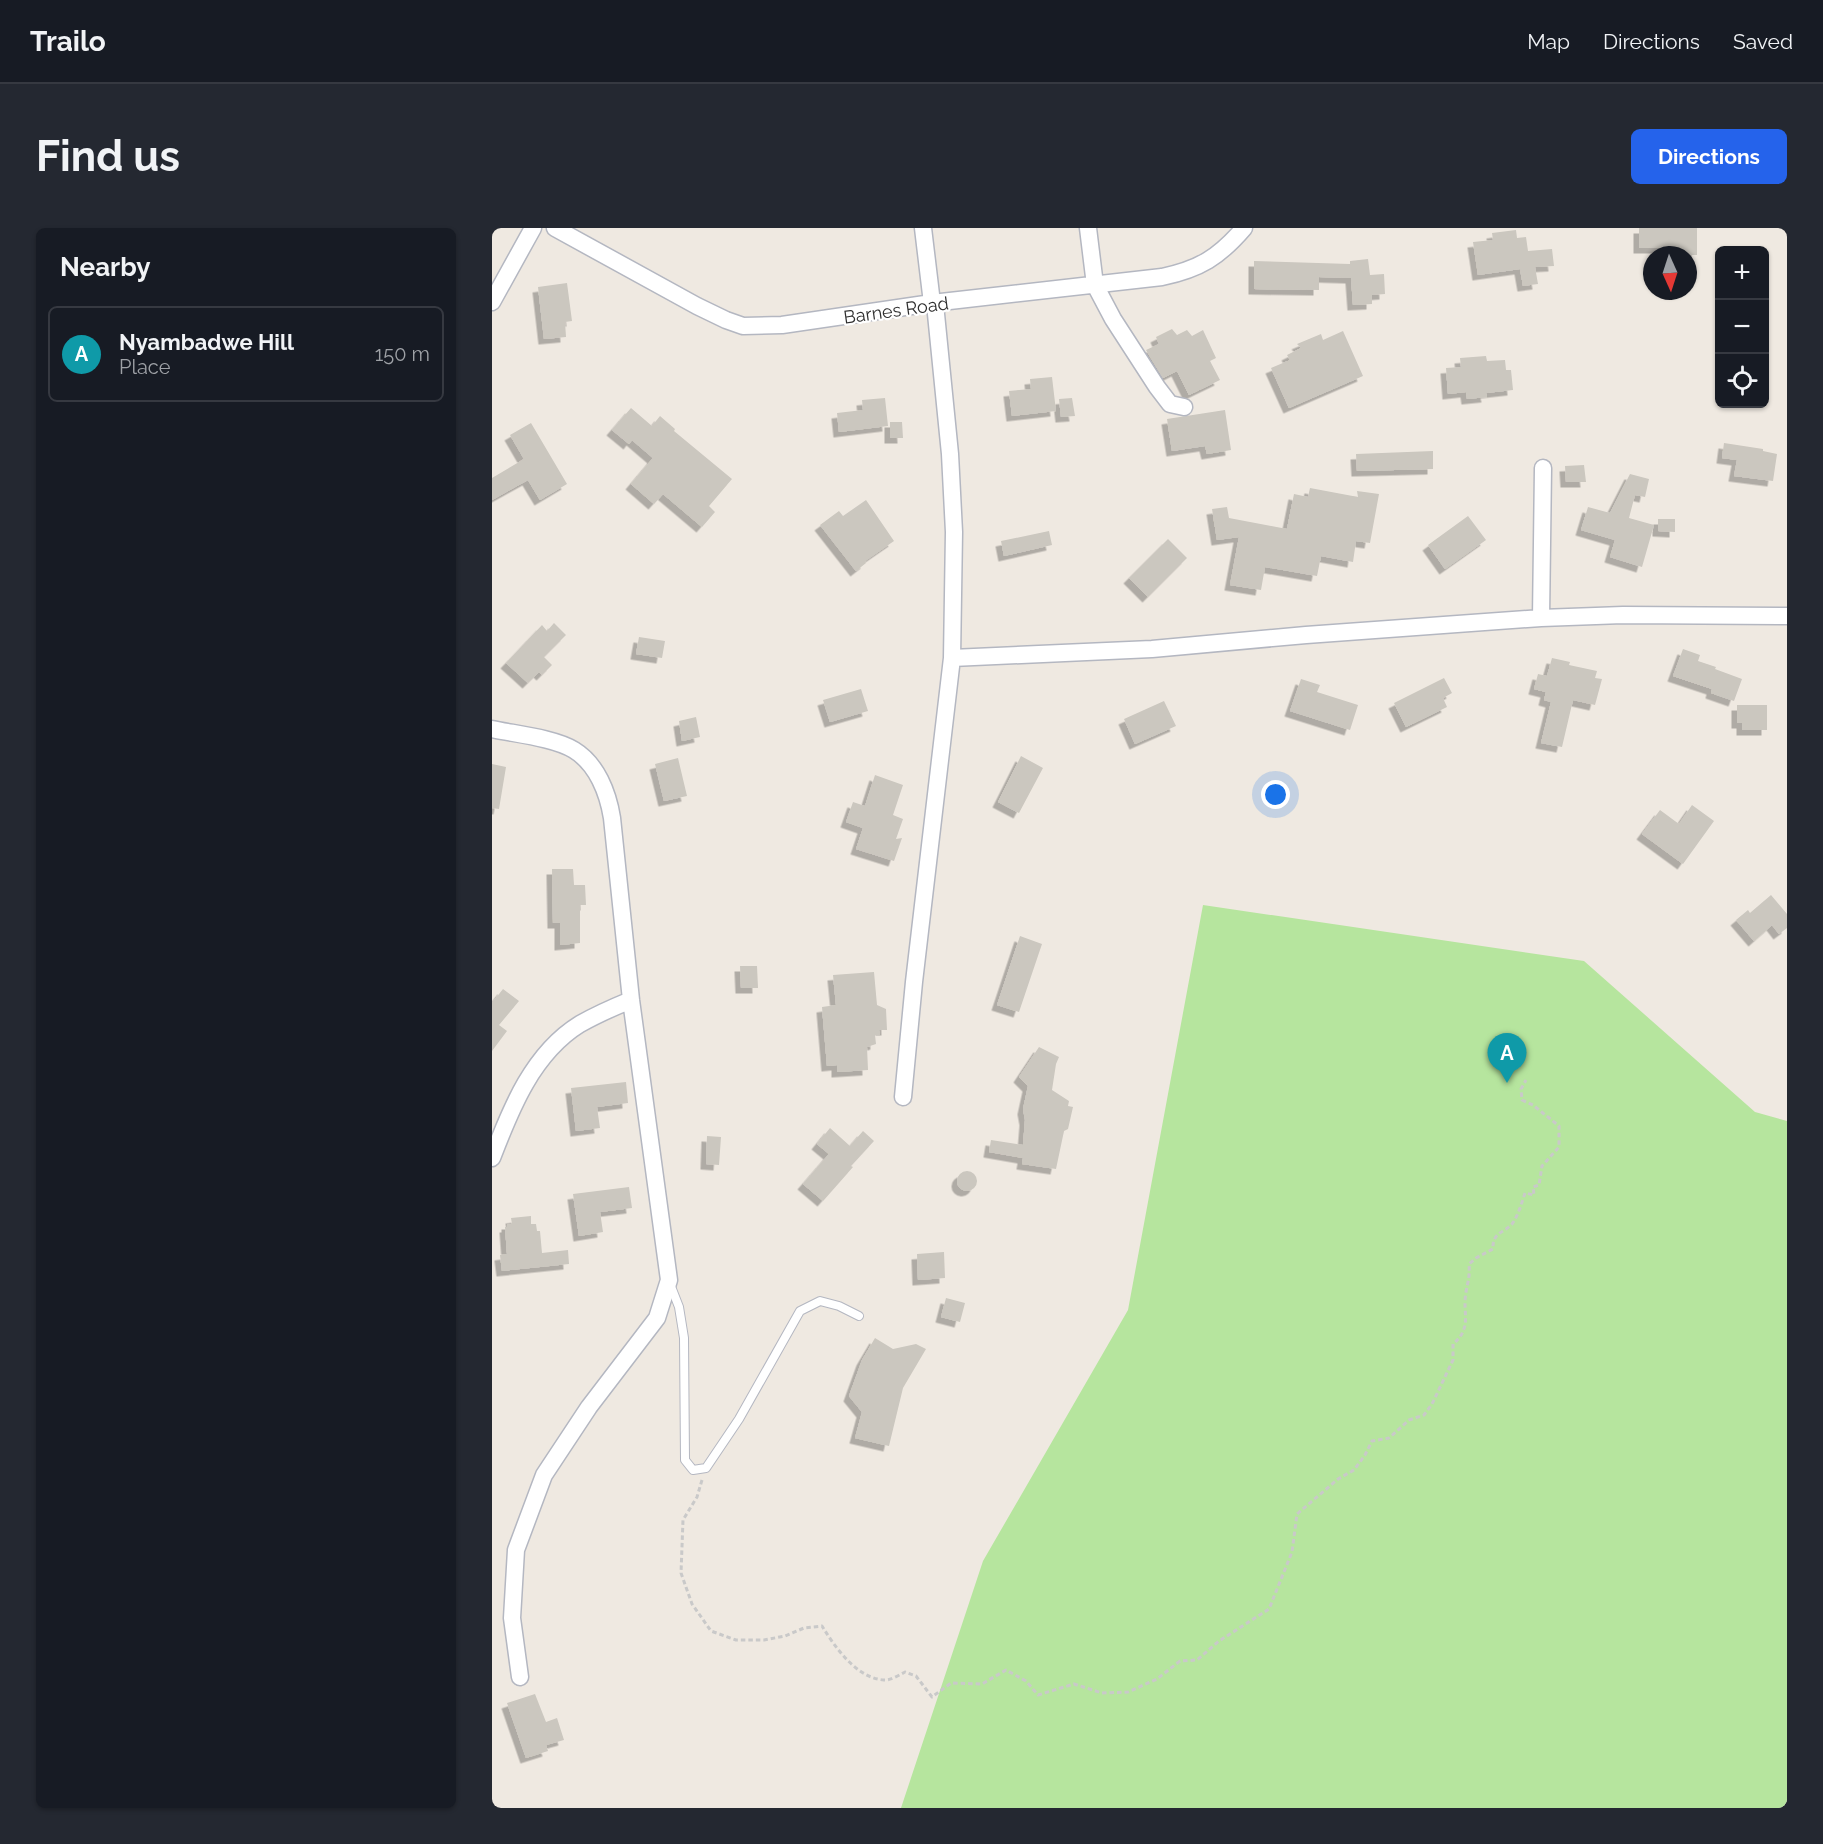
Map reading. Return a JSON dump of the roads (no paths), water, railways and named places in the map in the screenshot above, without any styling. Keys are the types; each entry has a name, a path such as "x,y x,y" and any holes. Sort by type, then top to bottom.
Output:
{"street":[{"path":"492,302 533,228"},
{"name":"Barnes Road","path":"555,228 697,306 743,326 782,325 934,304 1162,278 1186,272 1211,259 1229,246 1244,228"},
{"path":"903,1097 914,982 952,658 954,532 950,454 934,304 923,228"},
{"path":"1088,228 1095,285 1113,319 1170,404 1184,407"},
{"path":"1541,618 1543,468"},
{"path":"952,658 1152,649 1541,618 1623,615 1787,616"},
{"path":"492,729 556,742 573,749 588,761 609,800 631,999 669,1280 657,1318 589,1407 544,1475 516,1550 512,1618 520,1677"},
{"path":"492,1158 510,1112 538,1063 557,1042 580,1025 631,999"}],"lane":[{"path":"669,1280 679,1307 684,1338 685,1460 693,1470 706,1468 739,1419 800,1311 820,1301 839,1306 859,1316"}],"place":[{"name":"Nyambadwe Hill","path":"1507,1083"}]}
